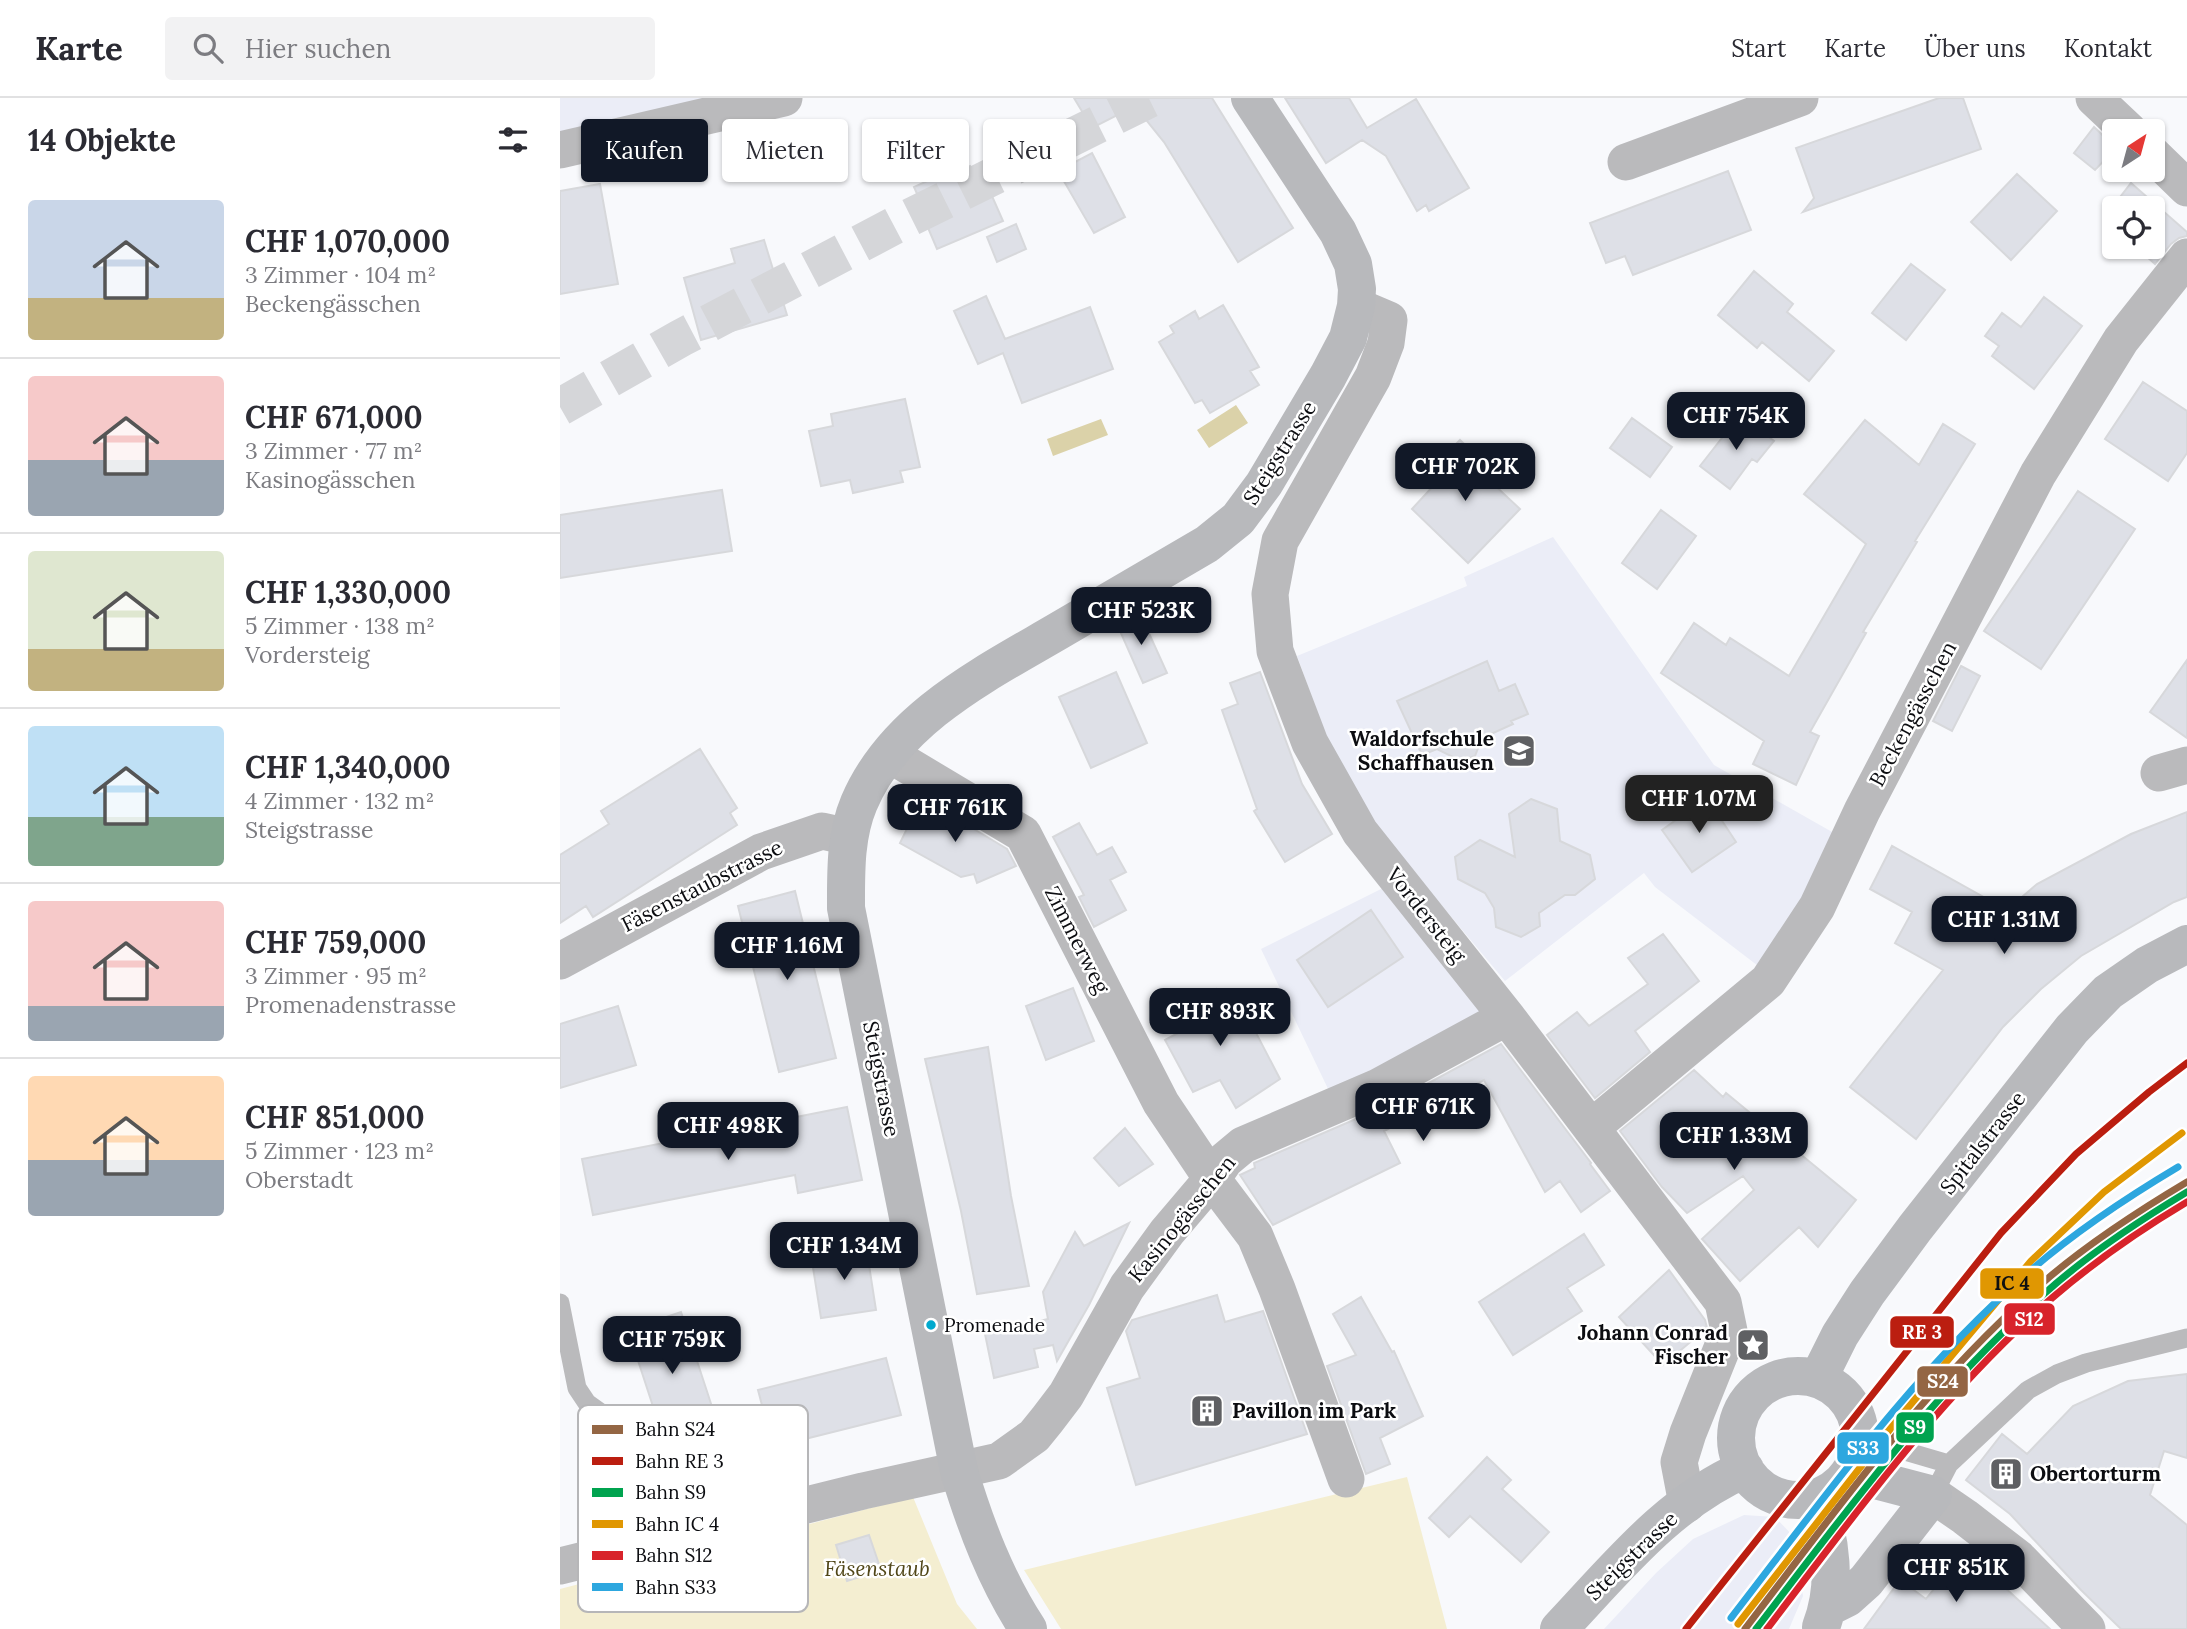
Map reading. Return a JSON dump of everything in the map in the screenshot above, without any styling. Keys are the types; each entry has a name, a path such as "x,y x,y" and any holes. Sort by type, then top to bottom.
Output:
{"street":[{"path":"560,150 784,98"},
{"name":"Steigstrasse","path":"1028,1629 1009,1600 992,1565 959,1472 846,908 849,837 859,804 889,754 949,697 985,673 1207,544 1238,519 1264,484 1328,376 1348,338 1356,306 1357,289 1353,264 1338,232 1250,98"},
{"path":"1626,162 1800,98"},
{"path":"2094,98 2116,119"},
{"path":"2165,167 2187,188"},
{"name":"Beckengässchen","path":"1591,1128 1768,981 1817,907 1861,811 1954,639 2038,474 2121,341 2187,257"},
{"name":"Vordersteig","path":"1356,306 1389,320 1386,343 1373,377 1280,541 1270,594 1275,651 1310,743 1360,832 1507,1017 1723,1302 1729,1331 1679,1462 1687,1504"},
{"name":"Zimmerweg","path":"889,754 1023,834 1161,1103 1212,1179 1255,1236 1346,1479"},
{"name":"Fäsenstaubstrasse","path":"560,961 761,852 822,831 849,837"},
{"name":"Spitalstrasse","path":"1827,1384 1840,1335 1867,1293 2072,1029 2108,992 2147,965 2187,944"},
{"name":"Kasinogässchen","path":"808,1505 999,1461 1034,1436 1066,1395 1127,1287 1225,1160 1243,1144 1378,1087 1507,1017"},
{"path":"1801,1376 1827,1384 1848,1402 1856,1415 1855,1455 1831,1491 1800,1499 1779,1496 1767,1491 1749,1475 1738,1453 1736,1438 1741,1415 1749,1399 1770,1383 1783,1378 1801,1376"},
{"path":"1855,1455 1927,1482 1965,1517 2018,1558 2087,1629"},
{"name":"Steigstrasse","path":"1559,1629 1646,1536 1687,1504 1730,1476 1749,1475"},
{"path":"1815,1497 1826,1529 1826,1604 1847,1598 1866,1581 1927,1482"},
{"name":"Kasinogässchen","path":"560,1566 578,1562"}],"lane":[{"path":"560,1303 577,1388 590,1405"},
{"path":"1927,1482 2028,1390 2057,1374 2086,1363 2187,1338"},
{"path":"1855,1455 1926,1458 1927,1482"}],"shaded area":[{"path":"560,98 784,98 694,119 581,119 581,145 560,150"},
{"path":"1236,405 1248,423 1209,448 1197,430"},
{"path":"1101,419 1108,435 1053,456 1047,439"},
{"name":"Waldorfschule Schaffhausen","path":"1553,537 1714,765 1841,837 1766,972 1655,887 1644,873 1505,981 1375,826 1326,736 1297,656 1467,586 1464,577"},
{"path":"1385,887 1493,1014 1331,1095 1261,949"},
{"path":"1744,1515 1775,1517 1795,1538 1803,1596 1789,1629 1604,1629 1656,1573 1693,1539"}],"green space":[{"path":"1407,1477 1447,1629 1061,1629 1024,1570"},
{"name":"Fäsenstaub","path":"913,1497 957,1604 977,1629 560,1629 560,1589 578,1584 578,1612 808,1612 808,1524"}],"building":[{"path":"1074,98 1212,98 1293,228 1238,262 1164,142 1135,106 1092,128"},
{"path":"1285,98 1349,98 1367,128 1416,99 1469,188 1429,211 1426,205 1417,211 1386,156 1362,140 1326,163"},
{"path":"1939,98 1963,98 1981,149 1803,212 1814,198 1796,148"},
{"path":"2094,127 2102,135 2102,163 2095,170 2074,153"},
{"path":"1092,153 1125,217 1094,233 1064,182 1076,182 1076,161"},
{"path":"969,166 977,182 983,179 983,182 986,182 1003,221 937,249 926,223 929,221 914,187 925,182 969,182"},
{"path":"1728,171 1751,230 1633,275 1625,256 1606,263 1590,223"},
{"path":"2017,174 2057,211 2011,260 1971,222"},
{"path":"2131,183 2146,196 2121,196"},
{"path":"600,184 618,284 560,294 560,191"},
{"path":"2165,213 2187,232 2187,236 2171,244 2165,252"},
{"path":"1016,224 1026,249 997,262 987,237"},
{"path":"764,240 787,315 701,340 684,278 735,263 731,249"},
{"path":"1911,264 1945,290 1906,340 1872,313"},
{"path":"1754,271 1793,304 1787,312 1834,351 1809,381 1762,342 1757,348 1718,315"},
{"path":"986,296 1005,339 1090,307 1113,369 1022,403 1003,353 978,364 954,311"},
{"path":"2044,297 2082,326 2034,389 1992,356 1999,346 1985,336 2002,313 2021,327"},
{"path":"1223,305 1259,367 1250,371 1259,385 1210,413 1202,400 1195,403 1159,342 1174,333 1170,326 1195,311 1199,319"},
{"path":"2143,382 2187,411 2187,453 2168,481 2105,439"},
{"path":"905,399 920,467 900,471 903,482 853,493 850,480 821,486 809,431 833,426 831,414"},
{"path":"1740,415 1774,441 1757,462 1752,459 1730,489 1700,466"},
{"path":"1632,418 1672,447 1650,477 1610,448"},
{"path":"1865,420 1919,465 1943,424 1975,444 1915,541 1917,542 1863,632 1866,633 1810,732 1819,736 1796,785 1753,764 1764,741 1661,673 1694,623 1726,645 1730,638 1789,676 1866,544 1804,494"},
{"path":"1460,440 1495,474 1489,480 1520,509 1468,563 1412,509 1436,483 1427,474"},
{"path":"722,490 732,551 560,578 560,515"},
{"path":"2078,491 2135,529 2041,669 1984,631"},
{"path":"1661,510 1696,536 1657,589 1622,563"},
{"path":"1138,609 1167,673 1143,683 1116,622"},
{"path":"2187,660 2187,738 2150,712"},
{"path":"1487,661 1499,691 1515,684 1528,714 1482,738 1475,756 1461,761 1437,749 1422,755 1397,701"},
{"path":"1961,666 1980,676 1952,731 1933,721"},
{"path":"1116,672 1147,743 1091,768 1059,697"},
{"path":"1260,672 1302,784 1332,834 1285,862 1254,811 1257,809 1222,710 1238,704 1230,683"},
{"path":"700,749 737,808 730,813 737,825 593,917 586,906 560,923 560,855 609,824 601,811"},
{"path":"922,798 1007,849 1016,866 977,883 974,874 961,877 900,843"},
{"path":"1707,798 1736,842 1692,872 1662,830"},
{"path":"1531,799 1557,809 1560,841 1590,855 1595,879 1575,895 1565,895 1539,913 1540,926 1521,937 1496,927 1494,908 1485,893 1458,879 1455,857 1480,840 1515,857 1509,814"},
{"path":"2187,812 2187,897 2081,956 2041,989 2003,1027 1916,1139 1850,1087 1943,970 1895,943 1912,912 1870,889 1892,846 2007,910 2037,884 2131,834"},
{"path":"1079,823 1097,855 1112,847 1126,872 1110,880 1126,910 1094,927 1079,897 1084,895 1053,837"},
{"path":"795,891 836,1058 779,1072 738,906"},
{"path":"1371,910 1403,957 1328,1007 1297,960"},
{"path":"1663,934 1699,981 1635,1031 1650,1052 1595,1098 1547,1035 1577,1012 1589,1026 1648,984 1628,958"},
{"path":"1073,988 1094,1041 1046,1060 1026,1006"},
{"path":"1216,989 1227,1010 1241,1004 1280,1079 1236,1108 1220,1080 1193,1092 1165,1040 1180,1032 1166,1006"},
{"path":"618,1006 636,1065 560,1088 560,1024"},
{"path":"1501,1044 1610,1191 1581,1212 1560,1181 1545,1192 1484,1080 1384,1131 1400,1163 1273,1225 1240,1175 1255,1168 1254,1163 1386,1106"},
{"path":"988,1047 1011,1196 1029,1286 977,1294 961,1211 925,1059"},
{"path":"1694,1070 1723,1097 1726,1093 1856,1200 1818,1247 1799,1227 1740,1281 1702,1239 1754,1190 1743,1176 1687,1213 1662,1187 1620,1131"},
{"path":"847,1107 862,1180 798,1193 795,1175 593,1215 582,1159"},
{"path":"1125,1128 1153,1164 1119,1186 1094,1158"},
{"path":"1129,1223 1089,1305 1057,1361 1053,1345 1034,1349 1038,1367 994,1378 985,1334 1048,1319 1043,1292 1075,1232 1084,1246"},
{"path":"1584,1234 1604,1265 1567,1288 1582,1311 1513,1355 1479,1302"},
{"path":"866,1246 876,1310 821,1318 811,1255"},
{"path":"1669,1270 1705,1320 1707,1328 1663,1365 1619,1317"},
{"name":"Pavillon im Park","path":"1217,1295 1225,1322 1263,1311 1307,1434 1136,1485 1107,1388 1140,1378 1126,1331 1132,1320"},
{"path":"1361,1297 1392,1352 1394,1351 1423,1416 1380,1438 1390,1464 1366,1474 1327,1366 1356,1355 1333,1314"},
{"path":"681,1312 711,1405 653,1405 628,1330"},
{"path":"886,1358 901,1415 808,1438 808,1405 762,1405 758,1390"},
{"path":"2187,1374 2187,1458 2164,1451 2150,1495 2187,1525 2187,1629 2121,1629 2010,1514 1966,1480 2002,1434 2027,1454 2073,1406 2128,1381"},
{"path":"1487,1457 1511,1480 1502,1489 1549,1532 1521,1562 1470,1516 1449,1537 1429,1518"},
{"path":"869,1535 881,1570 847,1581 836,1545"},
{"path":"1965,1551 2050,1629 1864,1629 1900,1580 1926,1599"}],"tunnel":[{"path":"560,407 681,338 905,220 1151,98"}],"rail line":[{"name":"S33","path":"1731,1618 1872,1437 1947,1351 2030,1271 2065,1242 2178,1167"},
{"name":"S24","path":"1745,1629 1884,1450 1920,1407 1997,1325 2074,1257 2187,1182"},
{"name":"S9","path":"1756,1629 1892,1454 2003,1332 2095,1252 2187,1192"},
{"name":"S12","path":"1767,1629 1901,1456 1973,1374 2068,1285 2118,1247 2187,1202"}],"transit line":[{"path":"1686,1629 2001,1233 2076,1154 2187,1063"},
{"path":"1738,1624 1891,1428 2031,1261 2104,1192 2182,1133"}],"place":[{"name":"Waldorfschule Schaffhausen","path":"1519,751"},
{"name":"Promenade","path":"931,1325"},
{"name":"Johann Conrad Fischer","path":"1753,1345"},
{"name":"Pavillon im Park","path":"1207,1411"},
{"name":"Obertorturm","path":"2006,1474"}]}
